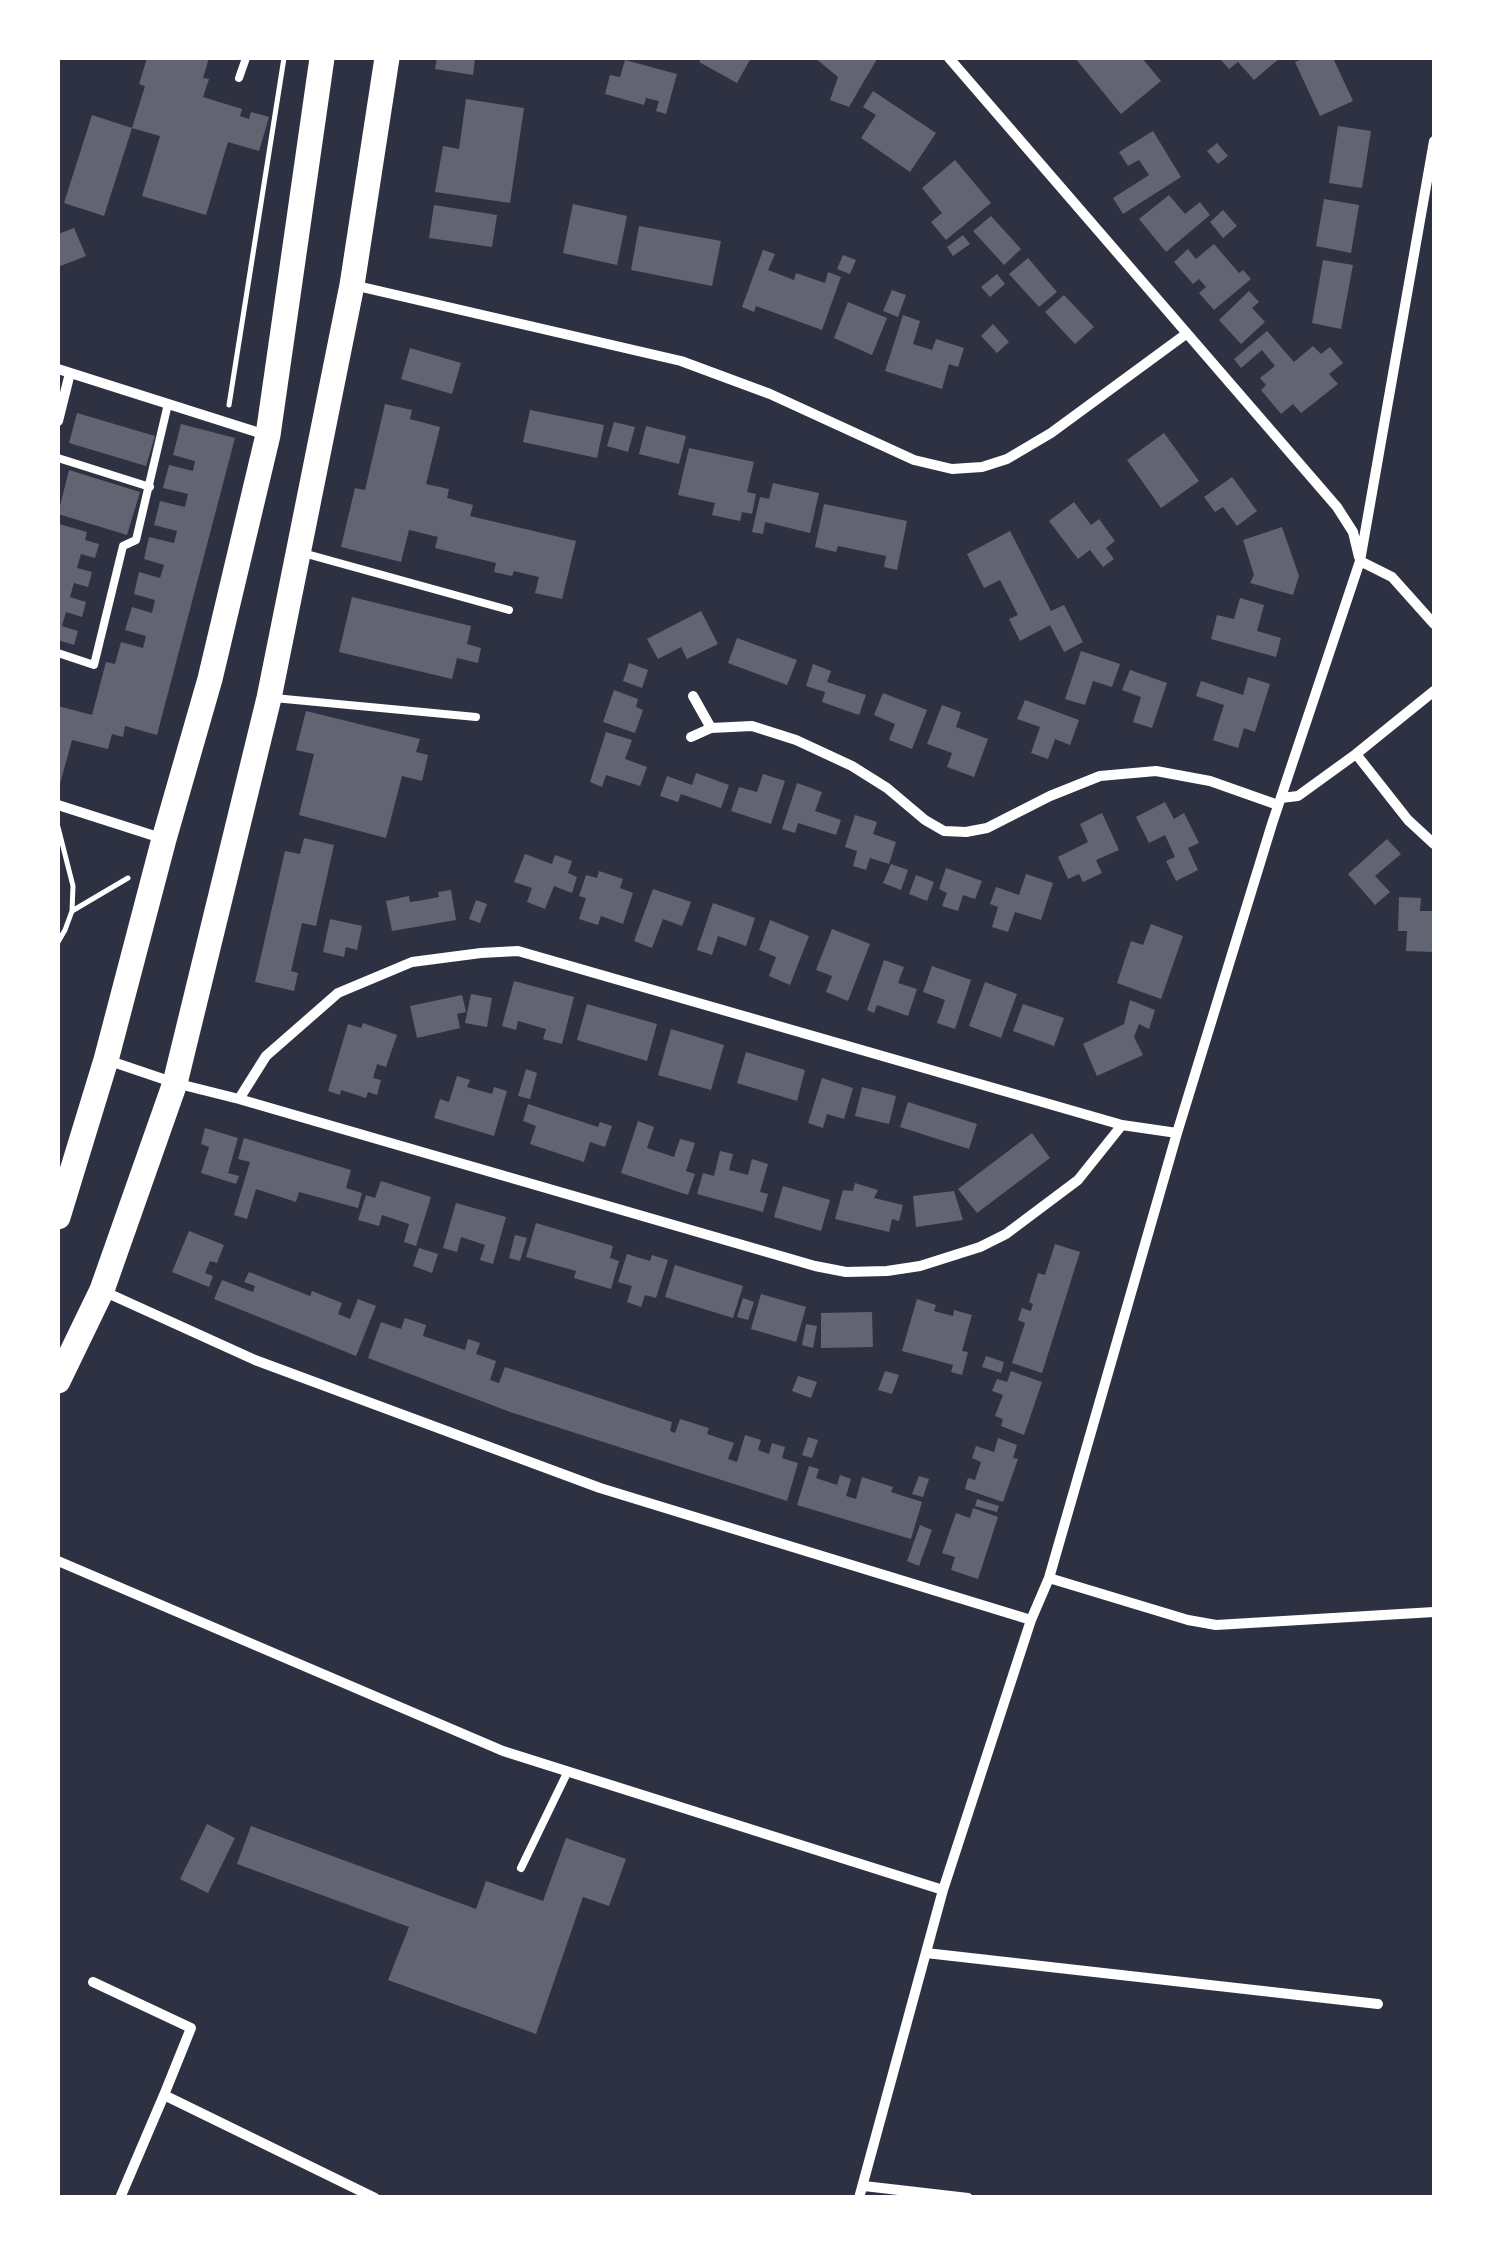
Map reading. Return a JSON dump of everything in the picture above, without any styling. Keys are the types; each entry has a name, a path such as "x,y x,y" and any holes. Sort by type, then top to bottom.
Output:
{"highway":[{"path":"58,1217 106,1060 210,680 268,436 322,58"},
{"path":"58,1381 102,1290 176,1083 269,698 352,284 387,58"}],"street":[{"path":"949,58 1337,507 1353,532 1360,561 1392,577 1434,624"},
{"path":"968,2198 862,2192 943,1890 1031,1620 1049,1578 1177,1133 1360,561 1434,141"},
{"path":"352,284 681,361 770,394 914,460 952,468 982,467 1007,460 1186,334"},
{"path":"58,369 268,436"},
{"path":"58,421 70,373"},
{"path":"691,737 711,728 752,726 796,740 888,788 944,831 966,832 988,828 1100,776 1156,771 1210,781 1280,802 1298,796 1434,691"},
{"path":"693,696 711,728"},
{"path":"1356,754 1408,820 1434,844"},
{"path":"58,805 164,839"},
{"path":"239,1098 266,1056 338,992 412,962 518,951 1122,1126 1177,1133"},
{"path":"106,1060 846,1272 920,1266 980,1247 1006,1234 1078,1180 1122,1126"},
{"path":"102,1290 255,1360 600,1488 1031,1620"},
{"path":"58,1561 486,1744 943,1890"},
{"path":"1049,1578 1216,1625 1434,1612"},
{"path":"926,1953 1378,2004"},
{"path":"93,1982 191,2028 120,2198"},
{"path":"164,2095 374,2198"}],"lane":[{"path":"238,78 246,58"},
{"path":"58,653 94,666 123,546 136,540 168,404"},
{"path":"58,458 150,488"},
{"path":"299,552 509,610"},
{"path":"269,698 476,718"},
{"path":"521,1868 568,1772"}],"path":[{"path":"226,422 284,58"},
{"path":"58,827 73,886 72,911 58,942"},
{"path":"72,911 133,875"}],"building":[{"path":"147,58 209,58 203,78 209,79 203,97 242,109 240,116 249,119 251,112 269,117 259,151 228,142 206,215 142,196 160,136 132,128 145,86 139,84"},
{"path":"437,58 475,58 473,75 435,69"},
{"path":"702,58 751,58 737,83 699,62"},
{"path":"815,58 877,59 849,107 830,100 838,77"},
{"path":"1075,58 1142,58 1161,81 1121,114"},
{"path":"1280,58 1254,80 1238,62 1229,69 1221,60"},
{"path":"1304,58 1333,58 1353,101 1320,116 1295,62"},
{"path":"625,60 677,74 666,114 656,111 659,101 646,98 644,105 605,94 610,75 620,77"},
{"path":"873,91 936,133 910,172 861,138 876,115 863,107"},
{"path":"466,99 524,108 510,203 435,192 443,146 459,149"},
{"path":"92,115 132,128 104,216 64,203"},
{"path":"1338,126 1371,131 1362,188 1329,183"},
{"path":"1153,131 1181,177 1123,214 1113,198 1149,175 1139,160 1128,166 1119,152"},
{"path":"1217,143 1228,156 1218,164 1207,151"},
{"path":"955,160 991,203 946,240 931,222 942,213 922,188"},
{"path":"1169,195 1185,214 1200,202 1210,215 1166,252 1139,219"},
{"path":"1324,199 1359,205 1351,253 1316,246"},
{"path":"573,204 627,216 617,265 563,253"},
{"path":"434,205 497,215 492,247 429,238"},
{"path":"1223,210 1237,226 1223,238 1210,222"},
{"path":"991,216 1021,249 1004,265 973,231"},
{"path":"639,226 721,241 712,286 631,270"},
{"path":"74,228 86,256 58,267 58,234"},
{"path":"963,235 970,244 953,256 947,247"},
{"path":"1214,244 1239,273 1243,270 1251,279 1214,310 1199,293 1206,287 1199,279 1193,284 1174,262 1188,249 1196,259"},
{"path":"763,250 775,254 768,270 794,280 796,273 825,283 828,272 841,277 822,330 756,306 754,312 742,307"},
{"path":"843,255 856,260 850,274 837,269"},
{"path":"1028,258 1057,292 1039,307 1009,274"},
{"path":"1323,260 1353,265 1341,329 1312,323"},
{"path":"997,274 1005,284 990,297 981,287"},
{"path":"892,290 906,295 898,317 883,311"},
{"path":"1249,291 1259,302 1252,308 1265,322 1241,344 1219,320"},
{"path":"1064,295 1094,327 1075,344 1045,312"},
{"path":"848,302 887,318 872,355 834,338"},
{"path":"903,315 920,321 913,344 932,350 936,339 964,348 958,367 949,364 942,389 885,371"},
{"path":"993,324 1009,342 997,353 981,336"},
{"path":"1267,331 1294,362 1313,346 1321,354 1330,347 1343,363 1329,374 1338,384 1301,413 1293,404 1281,414 1261,390 1266,385 1260,378 1275,366 1262,350 1241,368 1234,359"},
{"path":"410,348 461,363 452,394 401,379"},
{"path":"385,404 412,410 410,419 440,427 426,484 449,489 447,498 473,505 470,516 576,541 562,599 535,593 539,577 514,571 512,576 494,572 496,563 435,548 438,537 409,530 401,562 341,547 355,488 365,490"},
{"path":"530,410 604,425 597,458 523,442"},
{"path":"77,413 155,436 146,466 69,443"},
{"path":"614,422 635,427 628,452 607,446"},
{"path":"181,424 235,438 157,735 125,726 123,737 112,734 108,749 72,740 58,791 58,706 92,715 106,662 115,664 121,642 143,648 146,636 125,630 132,607 152,613 155,600 134,594 139,572 160,578 164,565 144,559 149,537 174,543 177,531 154,525 160,501 185,507 188,494 163,488 169,465 193,471 195,461 173,455"},
{"path":"646,426 686,436 679,464 639,454"},
{"path":"1164,433 1199,481 1161,508 1127,460"},
{"path":"689,448 754,462 747,492 756,494 752,514 742,512 740,521 712,515 715,503 678,495"},
{"path":"69,470 140,492 127,535 58,514"},
{"path":"1232,477 1257,511 1237,526 1223,507 1215,512 1204,497"},
{"path":"773,483 819,493 810,533 765,522 763,534 752,532 760,497 769,499"},
{"path":"1074,502 1091,525 1099,519 1115,541 1106,548 1114,559 1103,567 1090,550 1078,559 1049,521"},
{"path":"824,504 907,521 897,570 884,567 886,556 838,546 836,552 815,547"},
{"path":"59,524 87,532 85,540 99,544 95,558 81,554 77,568 92,572 88,587 74,583 70,597 86,602 82,617 66,612 62,626 78,631 74,645 58,640"},
{"path":"1282,527 1299,576 1293,595 1250,583 1254,575 1243,540"},
{"path":"1010,531 1051,611 1064,605 1083,642 1064,652 1050,625 1020,641 1009,619 1018,615 1000,580 984,588 967,554"},
{"path":"352,597 471,626 467,644 481,648 478,663 457,658 452,679 339,652"},
{"path":"1240,598 1264,605 1257,631 1281,638 1276,657 1211,639 1217,615 1234,619"},
{"path":"701,611 718,644 687,659 681,647 658,659 647,639"},
{"path":"737,638 797,660 787,685 728,663"},
{"path":"1081,651 1120,664 1112,687 1093,681 1085,705 1065,699"},
{"path":"629,663 648,670 642,688 623,681"},
{"path":"813,664 831,671 827,682 866,695 859,715 822,702 825,692 806,686"},
{"path":"1130,670 1167,683 1152,728 1133,722 1141,697 1122,690"},
{"path":"1248,677 1270,684 1255,732 1244,728 1238,748 1213,740 1224,705 1196,696 1201,681 1243,695"},
{"path":"614,690 638,699 636,707 643,710 635,733 603,722"},
{"path":"883,693 927,710 912,749 889,740 895,724 874,715"},
{"path":"1025,700 1079,720 1070,745 1055,739 1048,759 1031,753 1040,727 1017,719"},
{"path":"942,705 961,712 956,727 988,739 974,777 947,767 952,753 927,744"},
{"path":"306,711 420,739 416,752 428,755 422,781 402,776 386,838 299,815 314,754 296,750"},
{"path":"606,732 632,740 625,759 647,767 640,786 606,775 602,787 590,782"},
{"path":"696,773 729,785 721,808 681,794 678,802 660,796 667,776 692,785"},
{"path":"763,774 785,781 771,824 731,811 739,787 757,792"},
{"path":"797,783 822,792 815,811 841,820 836,835 798,823 795,833 782,829"},
{"path":"1165,802 1174,819 1184,813 1199,843 1188,848 1198,870 1176,881 1166,861 1175,857 1165,835 1149,843 1136,817"},
{"path":"1102,813 1119,850 1096,860 1102,873 1083,882 1079,874 1068,879 1058,857 1088,842 1080,824"},
{"path":"855,815 877,822 873,834 896,842 889,864 870,858 866,870 853,866 857,851 845,847"},
{"path":"304,838 334,845 316,926 302,923 291,971 298,973 294,991 255,982 285,851 300,854"},
{"path":"1387,839 1401,854 1375,876 1390,892 1375,905 1348,874"},
{"path":"525,854 552,864 555,855 572,861 568,873 577,877 572,893 554,886 545,909 527,902 532,888 514,882"},
{"path":"891,864 908,870 901,890 883,883"},
{"path":"946,868 982,881 975,899 963,895 958,911 942,906 947,893 939,889"},
{"path":"599,871 623,879 620,888 633,893 623,924 601,916 598,925 579,919 586,898 579,896 586,875 597,878"},
{"path":"1026,874 1053,883 1041,920 1015,912 1008,932 992,927 998,907 990,904 996,887 1019,895"},
{"path":"916,875 934,882 927,901 909,894"},
{"path":"653,889 691,902 682,926 663,919 652,948 634,941"},
{"path":"451,890 456,920 392,931 386,901 409,896 410,902 424,900"},
{"path":"1399,897 1421,898 1420,911 1434,911 1434,952 1406,951 1407,931 1398,931"},
{"path":"476,900 487,904 480,923 469,919"},
{"path":"713,903 755,918 746,946 718,936 712,955 697,950"},
{"path":"330,919 362,926 357,950 346,947 344,957 323,952"},
{"path":"770,920 809,936 790,985 769,976 776,957 759,950"},
{"path":"1151,924 1183,936 1161,999 1117,983 1131,941 1143,945"},
{"path":"832,929 870,944 848,1001 826,992 832,976 816,970"},
{"path":"884,960 904,967 898,983 917,989 908,1016 877,1005 874,1013 867,1010"},
{"path":"932,966 971,980 955,1029 937,1023 945,1000 923,992"},
{"path":"514,981 574,997 562,1044 543,1039 546,1029 518,1021 516,1030 502,1026"},
{"path":"985,982 1017,994 1001,1038 969,1026"},
{"path":"471,994 492,998 487,1027 465,1023"},
{"path":"462,995 466,1012 457,1014 460,1028 417,1038 410,1006"},
{"path":"1130,1000 1155,1010 1149,1029 1139,1024 1134,1037 1143,1055 1097,1076 1083,1044 1124,1024"},
{"path":"587,1004 657,1024 647,1061 577,1040"},
{"path":"1023,1004 1064,1018 1054,1046 1013,1031"},
{"path":"363,1023 397,1035 386,1067 377,1064 373,1078 381,1080 377,1095 368,1092 366,1098 341,1090 340,1095 328,1091 348,1024 361,1028"},
{"path":"671,1029 724,1045 711,1090 658,1075"},
{"path":"746,1052 805,1070 797,1101 737,1083"},
{"path":"526,1069 537,1073 530,1099 518,1096"},
{"path":"457,1076 470,1080 467,1087 492,1094 494,1087 507,1091 494,1136 434,1118 440,1099 449,1102"},
{"path":"822,1078 853,1088 844,1119 827,1114 823,1128 808,1123"},
{"path":"862,1087 896,1096 889,1124 855,1116"},
{"path":"908,1102 977,1124 969,1149 900,1127"},
{"path":"528,1104 598,1127 600,1122 612,1126 605,1147 590,1142 584,1162 530,1144 536,1126 523,1121"},
{"path":"638,1121 654,1127 647,1148 674,1157 680,1139 695,1143 686,1171 695,1174 688,1195 621,1173"},
{"path":"205,1128 238,1138 228,1173 239,1176 236,1184 201,1173 209,1147 201,1144"},
{"path":"1032,1133 1050,1158 977,1213 958,1189"},
{"path":"244,1138 351,1170 346,1188 362,1193 358,1208 299,1192 296,1202 256,1189 247,1219 234,1215 250,1162 238,1159"},
{"path":"720,1151 733,1154 729,1170 748,1175 752,1159 768,1164 760,1192 768,1194 763,1212 697,1194 703,1173 714,1176"},
{"path":"381,1181 431,1197 416,1246 404,1242 409,1224 382,1215 379,1226 358,1220 366,1195 375,1198"},
{"path":"855,1183 878,1190 874,1198 903,1205 899,1221 892,1219 889,1232 835,1219 843,1190 853,1191"},
{"path":"783,1186 830,1200 821,1231 774,1217"},
{"path":"954,1191 963,1220 916,1227 913,1196"},
{"path":"456,1203 506,1217 493,1264 480,1260 485,1245 461,1237 457,1252 443,1248"},
{"path":"536,1223 613,1246 610,1258 619,1261 611,1289 574,1278 576,1271 526,1257"},
{"path":"189,1231 224,1245 217,1263 210,1261 205,1273 213,1276 209,1287 172,1272"},
{"path":"515,1235 527,1238 520,1261 509,1258"},
{"path":"1055,1244 1080,1252 1042,1373 1012,1363 1025,1323 1018,1320 1022,1308 1031,1311 1033,1304 1029,1302 1038,1273 1045,1275"},
{"path":"419,1248 438,1254 432,1273 413,1266"},
{"path":"627,1254 650,1261 652,1255 668,1260 656,1298 645,1295 641,1307 627,1302 632,1286 618,1282"},
{"path":"675,1265 743,1286 733,1318 665,1297"},
{"path":"249,1272 310,1296 312,1291 342,1303 338,1314 350,1319 358,1299 376,1306 356,1356 214,1299 222,1280 253,1292 255,1286 244,1282"},
{"path":"761,1294 806,1307 796,1342 751,1329"},
{"path":"743,1298 754,1302 748,1320 737,1317"},
{"path":"917,1299 936,1305 934,1311 953,1316 954,1310 972,1315 962,1351 968,1352 962,1375 951,1372 953,1365 902,1351"},
{"path":"872,1312 873,1347 821,1348 821,1313"},
{"path":"405,1318 426,1325 423,1336 465,1350 468,1339 480,1343 476,1354 496,1361 490,1380 499,1383 505,1367 672,1422 670,1431 675,1433 680,1419 709,1428 707,1434 734,1443 728,1459 737,1462 745,1435 761,1440 758,1450 769,1454 772,1443 785,1447 782,1458 798,1463 787,1501 510,1412 368,1358 381,1322 401,1329"},
{"path":"806,1324 817,1326 813,1348 802,1345"},
{"path":"986,1356 1004,1362 1001,1373 982,1367"},
{"path":"885,1371 899,1375 892,1394 878,1390"},
{"path":"1011,1371 1042,1382 1024,1435 1001,1426 1003,1419 995,1416 1003,1395 992,1391 997,1379 1007,1382"},
{"path":"798,1376 817,1382 811,1398 792,1391"},
{"path":"808,1437 818,1440 812,1458 802,1455"},
{"path":"998,1438 1017,1445 1013,1458 1018,1459 1003,1502 965,1489 968,1478 975,1480 981,1462 972,1458 976,1446 994,1452"},
{"path":"809,1466 819,1469 816,1478 837,1485 840,1475 851,1479 846,1496 856,1499 862,1477 922,1502 911,1539 797,1505"},
{"path":"919,1476 929,1479 923,1497 912,1494"},
{"path":"977,1499 999,1506 997,1512 975,1506"},
{"path":"973,1508 998,1517 978,1579 951,1570 955,1557 942,1553 956,1513 970,1518"},
{"path":"920,1525 932,1530 919,1566 907,1561"},
{"path":"207,1824 235,1838 208,1893 180,1879"},
{"path":"251,1826 476,1909 486,1881 543,1901 566,1838 626,1859 609,1906 583,1897 536,2034 388,1980 409,1927 237,1864"}]}
